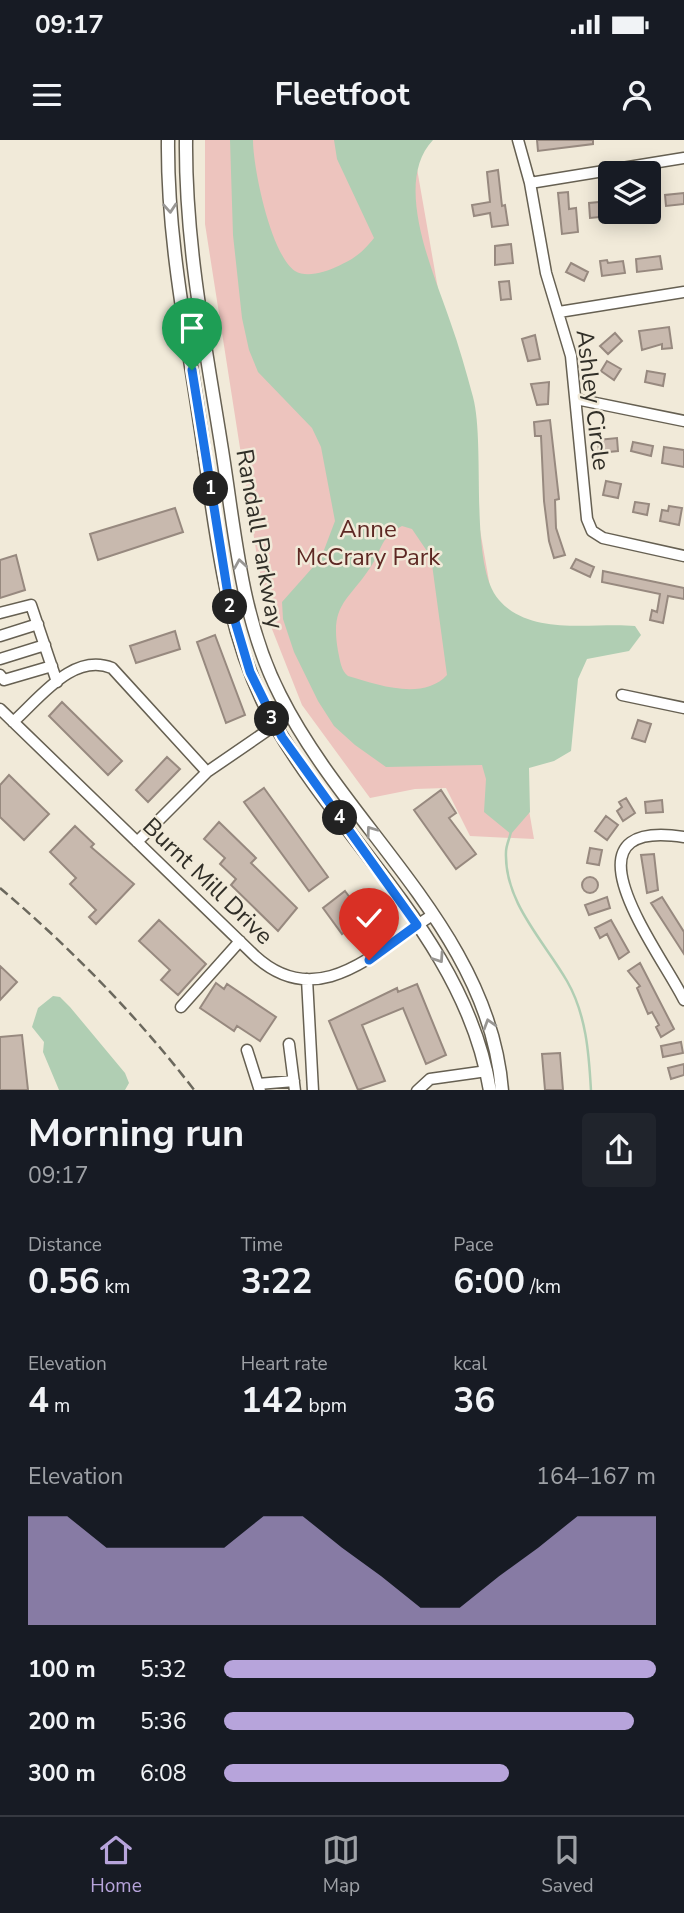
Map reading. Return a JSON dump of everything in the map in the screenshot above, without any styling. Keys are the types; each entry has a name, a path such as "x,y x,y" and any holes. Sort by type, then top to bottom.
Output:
{"main road":[{"name":"Randall Parkway","path":"168,140 176,266 229,601 250,672 275,725 417,925 465,1002 487,1071 490,1090"},
{"name":"Randall Parkway","path":"186,140 190,240 244,590 263,658 290,715 461,959 479,993 495,1046 502,1090"}],"street":[{"name":"Ashley Circle","path":"518,140 530,183 546,273 571,356 585,510 592,531 612,541 684,556"},
{"path":"530,183 684,158"},
{"path":"559,312 684,292"},
{"path":"576,399 684,421"},
{"path":"0,613 31,604 57,682"},
{"path":"0,636 38,624"},
{"path":"0,659 45,645"},
{"path":"13,722 57,682 81,665 94,662 112,668 207,772"},
{"path":"0,675 4,680 52,666"},
{"path":"622,695 684,708"},
{"name":"Burnt Mill Drive","path":"0,709 240,941 270,968 288,977 307,979 349,971 431,916"},
{"path":"137,842 207,772 290,715"},
{"path":"684,837 638,836 624,849 621,864 622,883 635,917 684,1000"},
{"path":"181,1007 240,941"},
{"path":"307,979 313,1090"},
{"path":"247,1049 259,1087 294,1086 289,1044"},
{"path":"417,1090 430,1079 487,1071"}],"green space":[{"name":"Anne McCrary Park","path":"205,140 412,140 534,839 470,836 446,788 415,789 370,798 302,705 272,629 258,563 205,224"}],"shaded area":[{"name":"Anne McCrary Park","path":"230,140 253,140 260,190 278,248 295,271 310,274 327,271 348,261 374,238 337,159 334,140 433,140 421,158 416,180 416,204 427,254 473,397 477,418 481,533 490,583 499,600 512,612 528,619 563,625 635,626 641,635 629,651 587,659 578,679 571,751 554,761 529,768 530,812 511,834 484,812 486,779 482,765 386,767 334,726 318,701 294,652 283,619 282,602 321,558 335,521 321,447 312,428 258,372 249,350 242,318 233,235","holes":["402,526 412,529 431,557 447,675 426,687 400,689 346,674 338,651 336,623 342,605 370,568 389,535"]},
{"path":"53,996 60,997 70,1007 125,1073 129,1083 125,1090 59,1090 43,1052 44,1042 32,1027 38,1008"}],"building":[{"path":"537,140 593,140 593,144 538,151"},
{"path":"498,170 502,206 505,205 508,225 492,227 490,213 474,216 472,205 490,202 487,172"},
{"path":"568,192 569,209 576,208 578,232 562,234 558,193"},
{"path":"684,193 684,204 666,206 665,195"},
{"path":"598,202 598,217 590,218 589,203"},
{"path":"511,244 513,263 495,265 495,246"},
{"path":"660,256 662,269 637,272 636,259"},
{"path":"607,260 608,263 623,261 625,273 602,276 600,261"},
{"path":"571,263 588,272 584,281 566,272"},
{"path":"509,281 511,299 501,300 499,282"},
{"path":"669,327 672,348 662,349 662,344 642,350 639,331"},
{"path":"615,333 622,341 608,354 600,346"},
{"path":"535,335 540,359 528,361 522,339"},
{"path":"607,361 621,369 614,380 601,371"},
{"path":"647,371 665,374 663,386 645,382"},
{"path":"549,382 548,404 537,405 531,384"},
{"path":"550,420 559,499 555,500 556,528 565,555 554,558 544,501 541,436 535,436 534,422"},
{"path":"617,438 618,451 599,453 598,440"},
{"path":"633,442 653,446 651,456 631,451"},
{"path":"664,447 684,450 684,467 662,463"},
{"path":"606,481 621,484 618,498 603,495"},
{"path":"635,502 649,504 647,515 633,512"},
{"path":"669,506 682,508 679,525 660,521 662,510 668,511"},
{"path":"175,508 183,532 98,560 90,534"},
{"path":"16,555 25,590 0,598 0,560"},
{"path":"576,559 594,567 590,577 571,568"},
{"path":"603,571 684,588 684,599 668,596 663,623 650,620 652,610 657,612 660,594 602,582"},
{"path":"175,631 180,649 136,663 130,646"},
{"path":"215,635 245,715 226,723 197,642"},
{"path":"62,702 122,761 108,775 49,716"},
{"path":"638,720 651,724 645,742 632,738"},
{"path":"167,757 180,769 148,802 136,790"},
{"path":"9,775 49,814 24,840 0,817 0,785"},
{"path":"264,788 328,877 309,891 244,802"},
{"path":"441,790 456,813 449,818 476,854 456,869 414,810"},
{"path":"626,798 635,813 623,821 617,811 622,807 619,802"},
{"path":"662,800 663,812 646,813 645,802"},
{"path":"606,816 618,825 607,840 595,831"},
{"path":"219,822 256,858 251,863 297,908 278,931 231,885 236,879 220,864 225,858 204,839"},
{"path":"75,826 94,844 91,847 134,884 96,924 89,917 96,910 70,884 76,878 50,852"},
{"path":"590,848 602,850 599,865 587,863"},
{"path":"654,854 658,890 647,893 641,855"},
{"path":"590,877 598,885 590,893 582,885"},
{"path":"345,891 365,918 342,934 323,908"},
{"path":"607,897 610,908 589,915 585,905"},
{"path":"662,897 684,932 684,954 651,903"},
{"path":"159,920 206,964 178,995 161,980 170,970 139,941"},
{"path":"611,920 629,952 619,959 607,934 600,938 595,928"},
{"path":"640,963 674,1029 661,1037 656,1027 659,1025 652,1012 648,1014 637,988 640,986 628,971"},
{"path":"0,966 17,982 0,1000"},
{"path":"216,983 224,989 227,984 276,1017 260,1041 237,1026 234,1031 200,1008"},
{"path":"417,984 446,1055 426,1064 403,1008 362,1025 385,1081 358,1090 329,1021 397,988 398,992"},
{"path":"22,1035 28,1090 0,1090 0,1037"},
{"path":"681,1042 683,1053 663,1057 661,1046"},
{"path":"560,1053 563,1090 545,1090 542,1054"},
{"path":"684,1064 684,1075 671,1079 668,1068"}],"waterway":[{"path":"511,831 506,852 511,888 527,920 573,994 585,1034 591,1090"}],"railway":[{"path":"0,888 103,984 194,1090"}],"route":[{"path":"192,370 229,601 250,672 282,737 417,925 369,960"}]}
